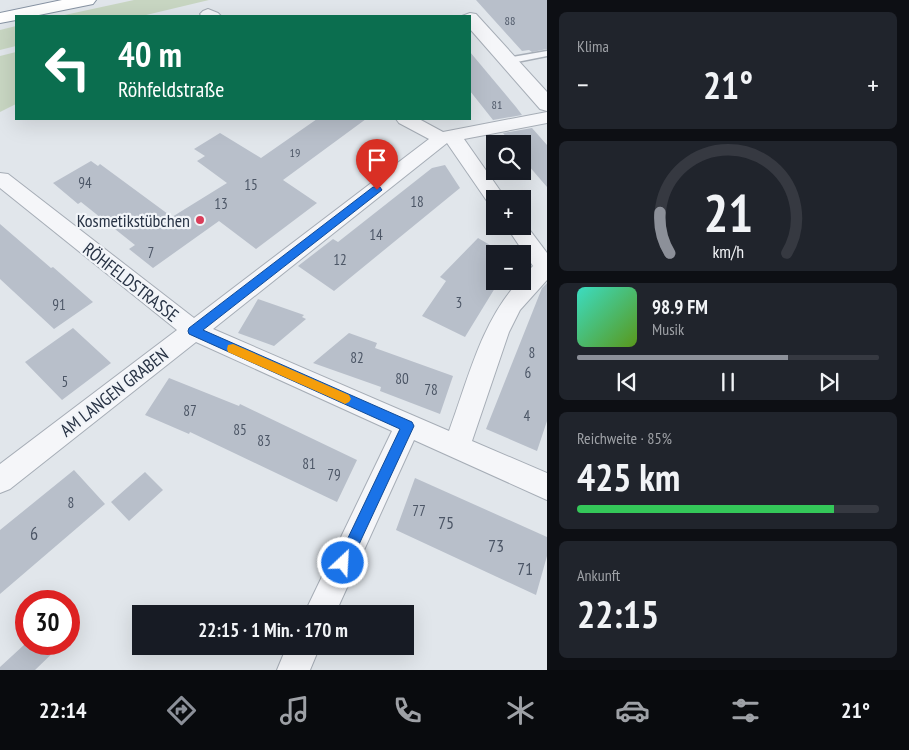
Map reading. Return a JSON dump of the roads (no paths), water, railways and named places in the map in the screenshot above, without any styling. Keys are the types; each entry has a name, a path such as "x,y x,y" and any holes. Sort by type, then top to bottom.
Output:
{"highway":[{"path":"0,18 87,0"}],"street":[{"path":"471,19 546,105"},
{"path":"446,136 546,117"},
{"path":"407,120 446,136 489,190"},
{"name":"AM LANGEN GRABEN","path":"0,480 446,136"},
{"name":"RÖHFELDSTRASSE","path":"1,179 194,331 546,487"},
{"path":"456,448 497,332 512,304 545,267 522,235"},
{"path":"323,605 407,426"},
{"path":"293,670 300,655"}],"lane":[{"path":"508,60 546,53"}],"place":[{"name":"Kosmetikstübchen","path":"200,220"}]}
